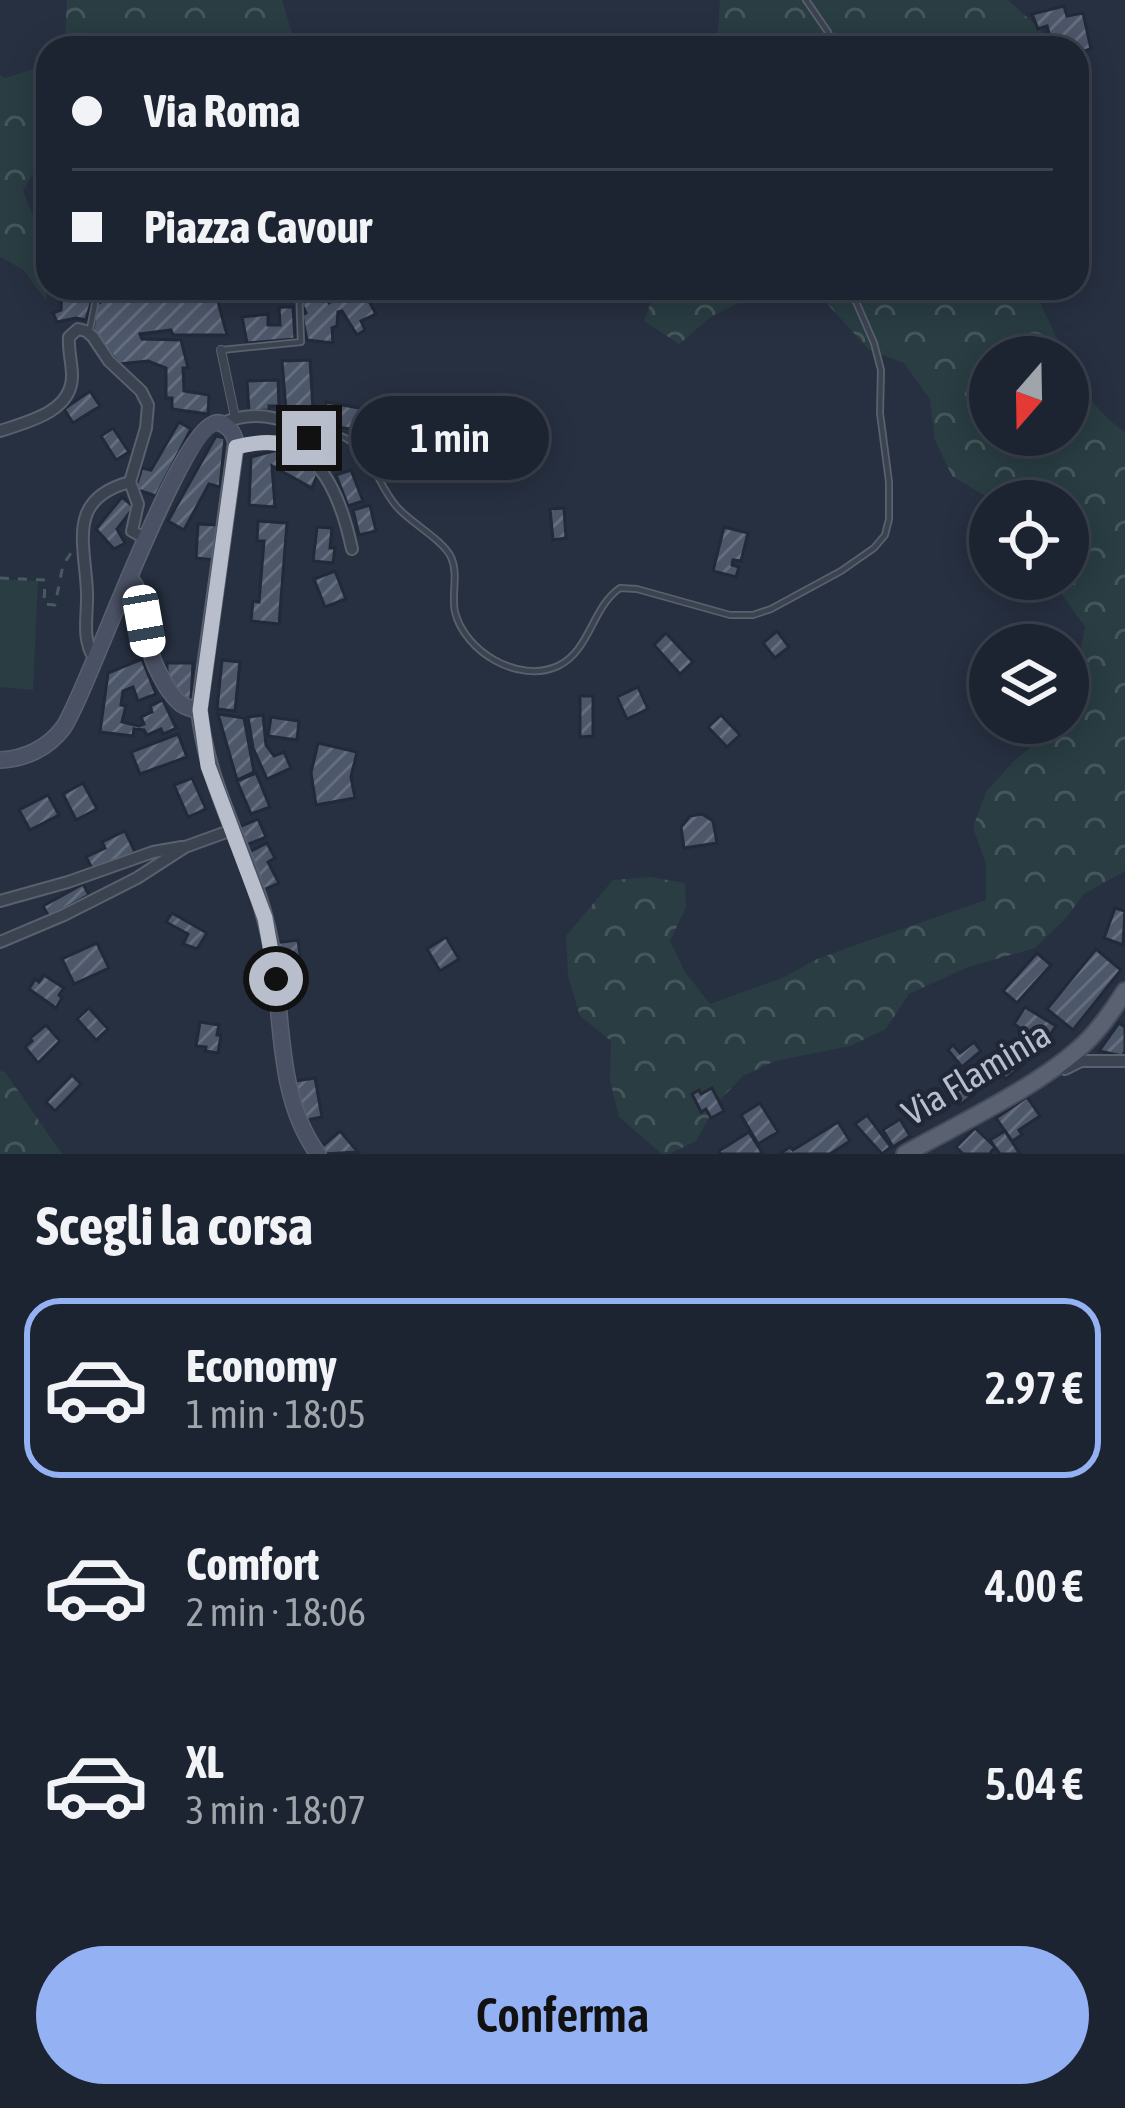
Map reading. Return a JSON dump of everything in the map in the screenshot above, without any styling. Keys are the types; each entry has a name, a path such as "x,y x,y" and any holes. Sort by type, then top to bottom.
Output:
{"main road":[{"path":"0,760 22,757 57,735 76,704 187,453 206,426 229,420 236,447 200,710 208,766 268,929 293,1102 318,1154"},
{"path":"128,578 139,590 149,649 159,675 180,704 200,710"},
{"name":"Via Flaminia","path":"905,1154 1036,1079 1088,1041 1125,992"}],"street":[{"path":"0,431 39,418 64,399 72,381 69,337 78,329 89,332 148,405 130,482 137,504 132,531 146,539"},
{"path":"221,350 229,420 265,416 294,428 313,444 310,460"},
{"path":"236,447 274,442 310,460 332,487 352,549"},
{"path":"94,658 86,640 84,518 101,494 130,482"},
{"path":"0,901 232,830"},
{"path":"0,942 137,878 185,847"},
{"path":"1036,1079 1081,1060 1125,1061"}],"lane":[{"path":"806,0 829,36"},
{"path":"89,332 96,300"},
{"path":"221,350 301,342 299,300"},
{"path":"294,428 336,434 354,444 400,511 447,551 453,565 457,620 475,646 519,670 554,668 576,652 608,598 620,588 730,615 753,616 842,571 880,542 888,527 890,500 880,370 855,300"}],"path":[{"path":"0,578 45,580 44,604 55,605 63,565 81,536"}],"green space":[{"path":"67,0 282,0 292,36 65,36"},
{"path":"720,0 1008,0 1043,36 718,36"},
{"path":"36,69 36,168 23,191 36,223 36,287 24,270 0,257 0,75 5,78"},
{"path":"652,300 745,300 712,316 679,344 644,321"},
{"path":"824,300 1039,300 1056,336 969,336 969,456 1089,456 1089,397 1125,432 1125,871 1084,894 1035,948 968,967 909,994 886,1029 850,1046 775,1061 743,1076 717,1103 696,1141 662,1154 619,1117 610,1080 611,1041 580,1016 568,976 566,936 613,880 650,877 685,883 686,907 670,941 685,972 710,1004 782,978 815,960 986,900 986,864 973,827 986,792 1035,744 1089,744 1089,624 1083,624 1066,600 1089,600 1089,480 969,480 969,486 952,476 935,440 930,399 904,363 869,350"},
{"path":"0,579 38,581 33,690 0,687"},
{"path":"0,1071 5,1072 62,1154 0,1154"}],"building":[{"path":"1064,6 1067,16 1083,13 1088,36 1050,36 1047,26 1038,29 1032,14"},
{"path":"61,300 92,300 86,320 57,322 53,313 61,310"},
{"path":"218,300 227,335 173,335 171,330 140,334 142,339 181,340 188,368 183,368 184,391 209,395 208,414 172,409 172,398 166,398 166,368 148,361 119,364 93,331 96,304"},
{"path":"375,300 370,303 376,314 361,321 365,330 357,335 342,311 338,312 333,343 307,340 301,302"},
{"path":"279,307 293,307 295,339 247,343 242,317 268,314 268,325 280,325"},
{"path":"310,360 313,409 311,421 303,426 286,410 282,361"},
{"path":"278,380 279,406 249,411 247,381"},
{"path":"90,391 100,406 73,423 64,409"},
{"path":"326,402 365,409 365,431 322,425"},
{"path":"179,422 191,429 156,496 135,489 142,468 151,470"},
{"path":"113,428 129,452 116,460 101,436"},
{"path":"537,430 541,450 516,455 512,435"},
{"path":"216,436 225,438 220,487 209,484 184,530 168,521"},
{"path":"281,449 318,473 312,488 272,466 275,507 249,505 251,457"},
{"path":"351,470 363,501 348,506 336,475"},
{"path":"122,497 134,507 117,529 125,543 114,549 96,529"},
{"path":"370,505 376,531 359,535 353,510"},
{"path":"564,508 566,538 553,540 550,509"},
{"path":"258,521 287,523 279,624 251,621 253,601 259,602 264,541 257,541"},
{"path":"198,524 218,525 215,560 196,558"},
{"path":"317,527 332,528 333,563 313,561"},
{"path":"724,527 748,533 741,561 733,560 732,565 739,567 736,577 713,571"},
{"path":"335,571 346,599 325,607 314,579"},
{"path":"777,631 789,647 775,658 763,643"},
{"path":"666,633 693,662 680,674 654,645"},
{"path":"142,659 156,694 138,701 133,687 123,691 122,722 144,724 141,717 163,700 176,728 147,735 134,729 133,736 100,732 108,673"},
{"path":"222,660 240,662 235,711 217,709"},
{"path":"167,663 193,663 191,701 179,700 167,683"},
{"path":"638,687 648,709 627,719 617,697"},
{"path":"580,696 593,696 593,736 580,737"},
{"path":"218,714 244,718 254,772 237,780"},
{"path":"263,715 266,745 274,756 284,752 291,768 267,779 253,748 248,717"},
{"path":"721,715 740,735 727,747 708,727"},
{"path":"271,717 299,721 297,740 268,736"},
{"path":"178,734 187,757 140,774 131,752"},
{"path":"318,743 357,752 351,777 355,798 316,805 311,773"},
{"path":"256,773 270,807 251,814 237,781"},
{"path":"192,778 206,809 188,817 174,785"},
{"path":"83,783 97,809 76,820 63,794"},
{"path":"48,795 59,815 30,830 19,810"},
{"path":"702,814 713,821 717,843 684,848 681,827 690,816"},
{"path":"258,819 266,837 241,847 234,829"},
{"path":"125,831 135,852 94,872 86,857 105,848 102,842"},
{"path":"267,843 275,858 268,862 279,883 263,890 245,854"},
{"path":"83,884 89,895 49,917 43,906"},
{"path":"1115,908 1125,911 1123,945 1104,938"},
{"path":"172,913 207,933 197,949 183,944 188,934 166,922"},
{"path":"446,937 459,959 440,971 427,949"},
{"path":"298,940 298,977 278,979 274,943"},
{"path":"97,943 109,968 74,984 62,959"},
{"path":"1096,949 1121,970 1073,1030 1047,1009"},
{"path":"1037,953 1051,965 1017,1003 1003,991"},
{"path":"44,975 64,988 56,1008 29,989"},
{"path":"1025,1007 1056,1026 1044,1044 1014,1024"},
{"path":"89,1008 108,1029 96,1040 77,1019"},
{"path":"200,1022 219,1025 218,1053 196,1046"},
{"path":"1119,1023 1125,1027 1125,1052 1122,1056 1099,1051"},
{"path":"46,1025 60,1041 38,1063 25,1047"},
{"path":"974,1042 981,1051 962,1067 948,1050 953,1045 960,1053"},
{"path":"1013,1048 1025,1063 1006,1079 994,1065"},
{"path":"72,1075 81,1084 55,1111 46,1102"},
{"path":"964,1077 976,1093 960,1105 947,1089"},
{"path":"315,1078 322,1117 302,1121 295,1081"},
{"path":"712,1088 724,1111 711,1118 706,1109 701,1112 692,1094"},
{"path":"1027,1097 1040,1116 1012,1141 996,1118"},
{"path":"760,1103 778,1132 758,1144 741,1115"},
{"path":"867,1115 891,1147 882,1154 855,1124"},
{"path":"900,1119 910,1136 893,1147 883,1130"},
{"path":"838,1122 850,1141 830,1154 779,1154 790,1147 793,1150"},
{"path":"975,1128 995,1147 989,1154 963,1154 956,1147"},
{"path":"340,1131 358,1152 323,1154 319,1149"},
{"path":"1005,1131 1020,1154 1000,1154 990,1140"},
{"path":"749,1132 763,1154 720,1154 719,1151"}],"route":[{"path":"276,979 265,918 208,766 200,710 236,447 274,442 310,460 315,450 309,438"}]}
